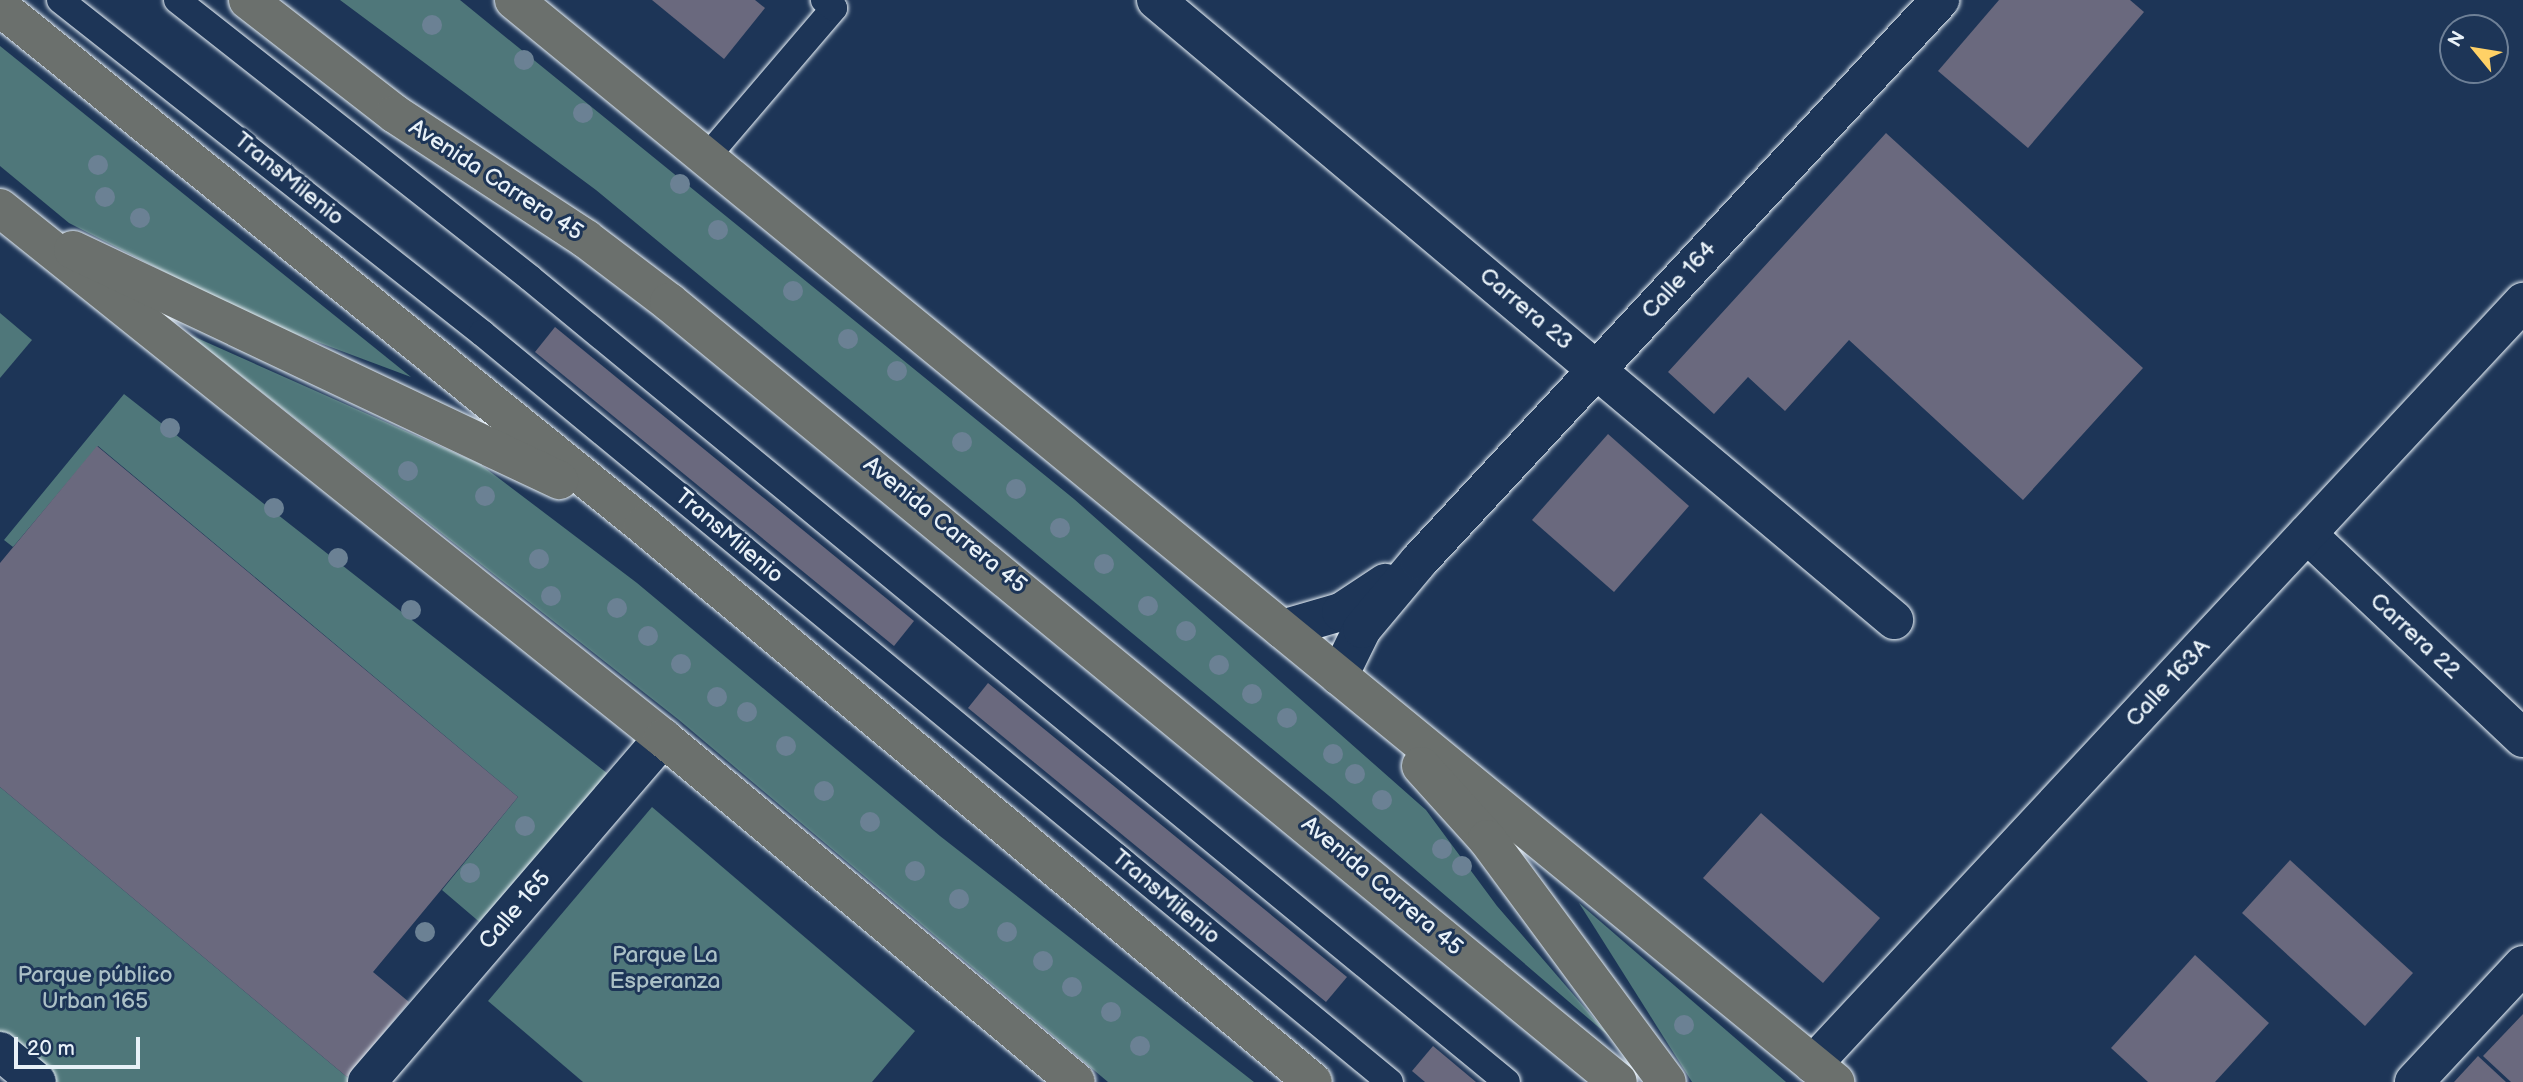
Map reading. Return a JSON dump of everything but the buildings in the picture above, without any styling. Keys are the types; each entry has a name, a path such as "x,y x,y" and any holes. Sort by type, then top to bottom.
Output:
{"highway":[{"name":"Avenida Carrera 45","path":"248,0 395,114 553,216 669,302 1618,1082"},
{"path":"514,0 1824,1073"},
{"path":"0,7 643,525 1313,1082"},
{"path":"9,215 501,449 643,525"},
{"path":"9,215 663,738 1076,1082"},
{"path":"1339,676 1487,839 1667,1082"}],"street":[{"name":"Carrera 23","path":"1156,0 1894,620"},
{"name":"Calle 164","path":"1339,676 1362,629 1419,561 1940,0"},
{"name":"Calle 163A","path":"1824,1073 2306,534 2523,302"},
{"name":"Carrera 22","path":"2306,534 2523,738"},
{"name":"Calle 164","path":"1282,629 1341,612 1419,561"},
{"name":"Calle 165","path":"366,1082 663,738"},
{"path":"2414,1082 2523,965"},
{"path":"0,1051 37,1082"}],"lane":[{"name":"TransMilenio","path":"60,0 482,333 1391,1082"},
{"path":"177,0 530,278 1507,1082"},
{"path":"706,158 834,8 824,0"}],"green space":[{"path":"340,0 460,0 1074,499 1426,810 1497,906 1610,1037 1334,800 596,190"},
{"path":"0,46 411,377 261,321 69,223 0,166"},
{"path":"0,313 32,340 0,378"},
{"path":"188,334 480,464 637,583 940,836 1254,1082 1108,1082 679,720"},
{"path":"124,394 612,777 483,925 442,890 518,797 98,446 13,547 4,540"},
{"name":"Parque público Urban 165","path":"0,787 354,1082 49,1082 0,1040"},
{"name":"Parque La Esperanza","path":"652,807 915,1031 872,1082 583,1082 488,1001"},
{"path":"1579,903 1786,1082 1692,1082"}]}
